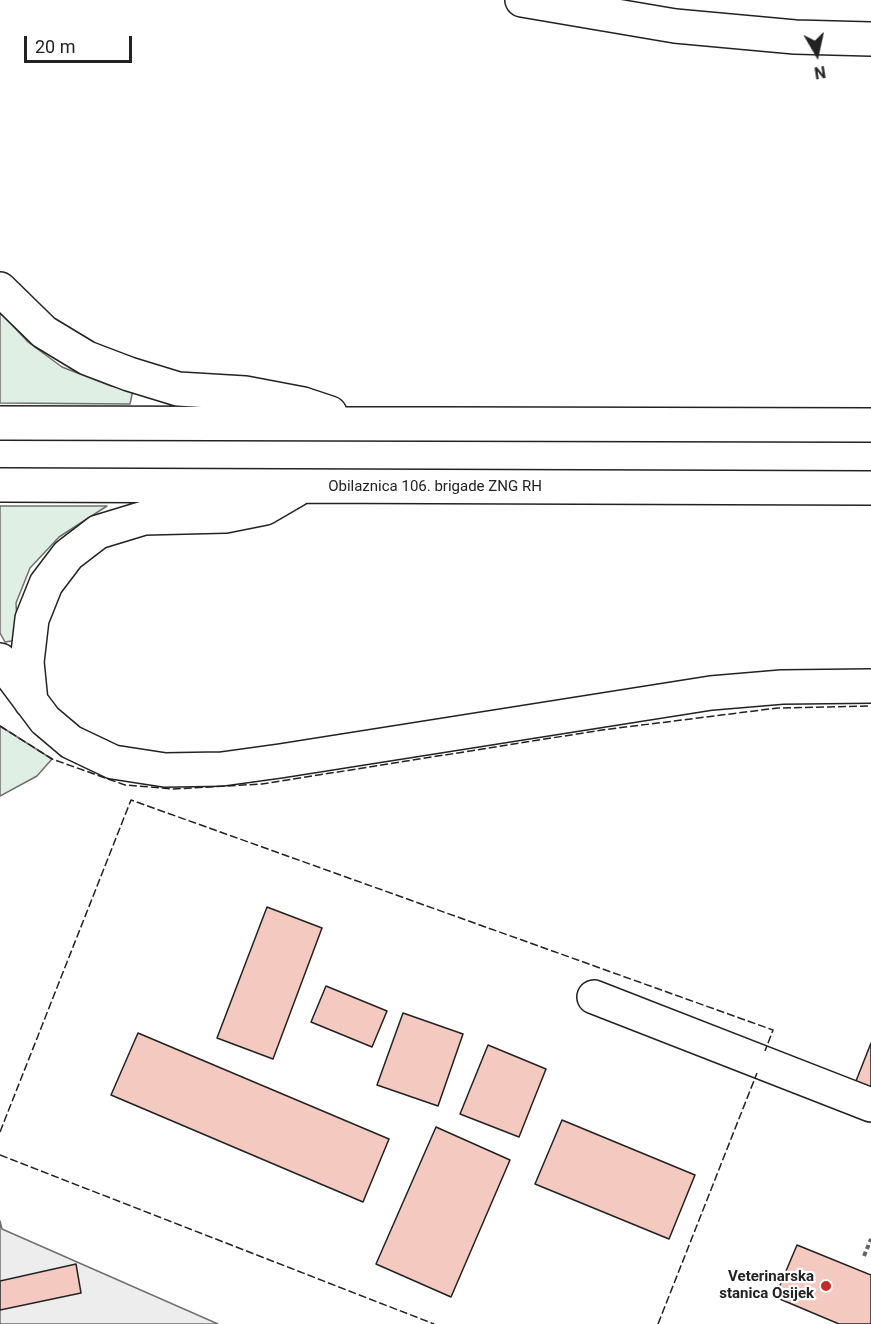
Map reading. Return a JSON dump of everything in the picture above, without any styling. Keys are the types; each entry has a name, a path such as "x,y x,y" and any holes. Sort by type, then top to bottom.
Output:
{"main road":[{"path":"522,0 675,26 795,37 871,39"},
{"path":"0,289 44,332 87,358 118,370 178,389 245,393 303,404 363,424"},
{"path":"0,423 871,425"},
{"name":"Obilaznica 106. brigade ZNG RH","path":"0,484 871,488"},
{"path":"31,702 27,662 32,619 46,584 68,555 98,532 135,521 225,516 265,508 302,487"},
{"path":"0,660 45,720 71,742 113,762 177,770 222,769 280,761 711,693 782,687 871,686"},
{"path":"594,997 871,1105"}],"path":[{"path":"864,1256 871,1239"}],"green space":[{"path":"0,312 28,342 62,367 111,386 133,390 130,404 0,403"},
{"path":"0,506 107,506 59,537 30,568 16,603 18,640 5,642 0,633"},
{"path":"0,726 52,759 37,776 0,796"}],"shaded area":[{"path":"0,1221 2,1229 218,1324 0,1324"}],"building":[{"path":"267,907 322,928 273,1059 217,1038"},
{"path":"326,986 387,1011 372,1047 311,1022"},
{"path":"403,1013 463,1034 438,1106 377,1085"},
{"path":"138,1033 389,1139 363,1202 111,1095"},
{"path":"871,1043 871,1087 856,1081"},
{"path":"488,1045 546,1069 519,1137 460,1114"},
{"path":"562,1120 695,1175 669,1239 535,1184"},
{"path":"436,1127 510,1160 451,1297 376,1264"},
{"name":"Veterinarska stanica Osijek","path":"797,1245 871,1275 871,1324 839,1324 775,1297"},
{"path":"76,1264 81,1293 0,1310 0,1281"}],"fence":[{"path":"0,726 52,759 125,785 174,789 262,784 602,730 778,708 871,706"},
{"path":"0,1132 131,800 773,1030 765,1051"},
{"path":"658,1324 757,1073"},
{"path":"0,1155 434,1324"}],"place":[{"name":"Veterinarska stanica Osijek","path":"826,1286"}]}
